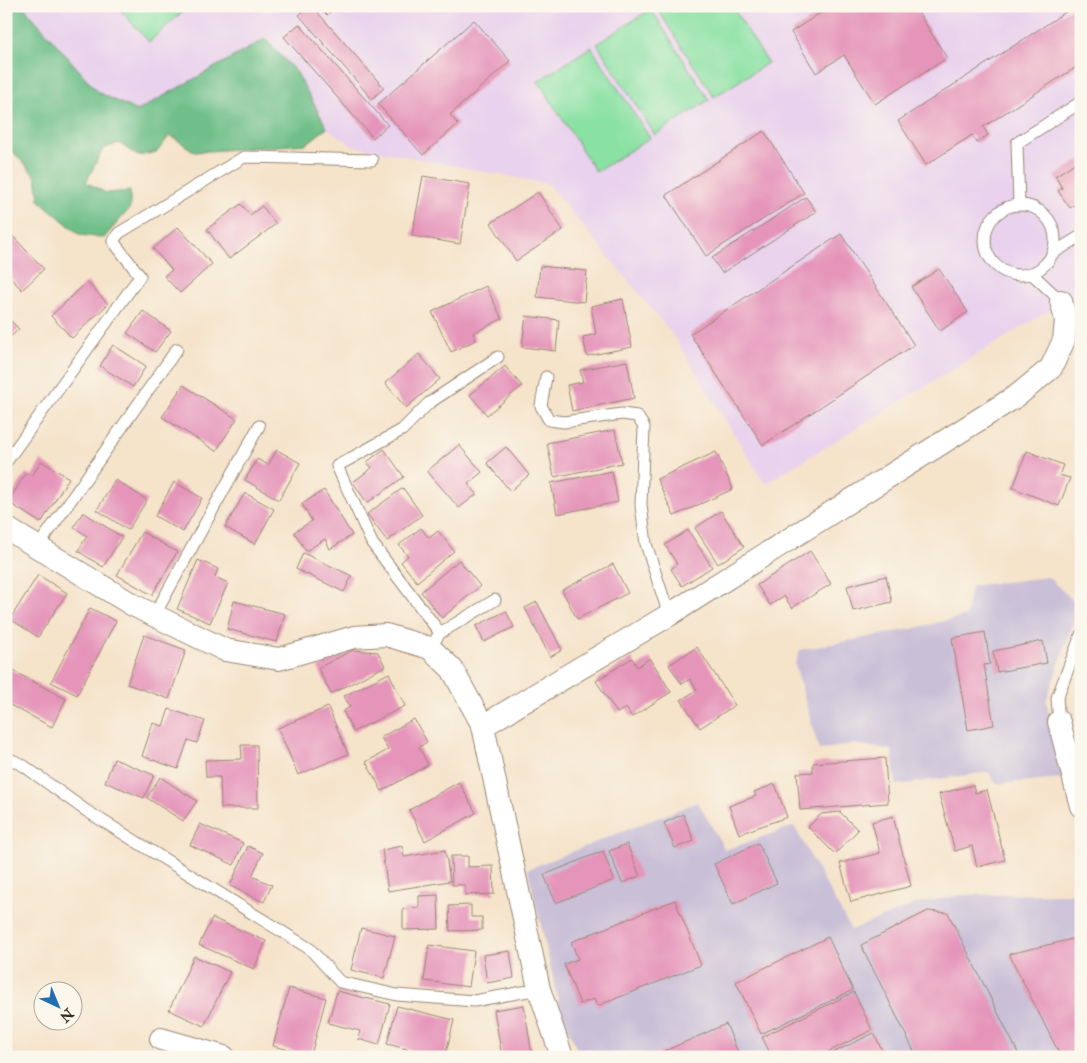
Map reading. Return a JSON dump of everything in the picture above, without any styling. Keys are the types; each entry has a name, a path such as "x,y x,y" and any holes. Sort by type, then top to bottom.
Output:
{"street":[{"path":"483,726 669,615 1018,395 1051,368 1064,340 1066,320 1061,301"},
{"path":"6,528 36,548 133,605 225,650 279,659 354,637 386,635 435,641 483,726 539,989 562,1057"},
{"path":"1059,722 1081,806"},
{"path":"161,1039 224,1057"}],"lane":[{"path":"1018,204 1017,143 1081,102"},
{"path":"6,462 140,276 113,241 119,233 244,157 372,160"},
{"path":"1018,204 1030,205 1040,210 1049,218 1054,229 1056,241 1053,253 1047,263 1037,271 1026,275 1014,275 1002,271 993,263 987,253 984,242 985,231 990,220 997,212 1007,206 1018,204"},
{"path":"1053,253 1081,236"},
{"path":"1031,273 1061,301"},
{"path":"36,548 177,349"},
{"path":"495,600 435,641 372,543 338,466 402,430 429,403 498,357"},
{"path":"546,377 541,406 549,420 564,422 622,414 637,416 644,427 641,506 646,544 669,615"},
{"path":"154,616 259,426"},
{"path":"1059,722 1057,698 1081,635"},
{"path":"6,757 24,766 85,810 310,949 340,982 397,995 474,1001 539,989"}],"shaded area":[{"path":"23,6 1081,6 1081,291 765,484 673,335 548,184 353,146 327,128 297,73 265,40 137,111 98,92"},
{"path":"1048,577 1079,606 1046,701 1064,778 997,784 988,772 896,785 892,750 853,744 819,750 795,664 800,650 911,629 966,616 971,586"},
{"path":"698,802 725,850 794,826 851,930 918,903 961,895 1066,894 1081,892 1081,1057 580,1057 560,1008 528,869"}],"green space":[{"path":"6,6 23,6 98,92 137,111 265,39 297,73 327,128 306,144 195,152 170,135 157,152 138,156 119,143 103,149 86,182 106,193 130,191 130,208 104,238 80,235 39,200 36,177 6,144"},
{"path":"117,6 189,6 149,42"},
{"path":"732,6 768,63 714,97 656,7"},
{"path":"651,9 709,100 655,135 597,44"},
{"path":"591,47 650,138 596,172 538,81"}],"building":[{"path":"308,6 312,6 384,88 372,99 299,15"},
{"path":"319,6 337,6 327,15"},
{"path":"831,6 920,6 916,9 947,58 875,104 844,55 816,73 791,32"},
{"path":"1075,6 1081,6 1081,64 983,127 988,135 977,143 972,135 926,165 898,121"},
{"path":"474,20 510,61 450,115 458,124 423,155 378,104"},
{"path":"299,24 388,125 373,138 284,37"},
{"path":"764,131 804,193 706,256 666,195"},
{"path":"1081,159 1081,211 1079,212 1074,205 1070,208 1058,191 1062,188 1055,176"},
{"path":"423,176 470,184 460,244 412,236"},
{"path":"538,192 563,230 516,261 491,223"},
{"path":"806,197 816,212 722,273 712,258"},
{"path":"241,204 250,215 262,206 276,224 229,259 207,229"},
{"path":"178,227 212,264 180,293 164,276 172,270 153,249"},
{"path":"6,229 44,269 22,290 6,273"},
{"path":"841,234 914,345 763,445 690,334"},
{"path":"540,266 587,271 584,302 537,297"},
{"path":"939,269 968,312 940,331 911,287"},
{"path":"87,282 108,304 72,338 51,316"},
{"path":"486,286 502,319 473,333 476,340 451,352 432,312"},
{"path":"623,299 632,347 587,356 583,337 596,334 591,306"},
{"path":"143,311 171,331 155,352 127,333"},
{"path":"6,316 19,329 6,341"},
{"path":"526,316 559,320 556,351 522,347"},
{"path":"113,345 146,366 133,387 100,366"},
{"path":"419,354 440,379 406,408 385,383"},
{"path":"627,361 634,398 572,411 567,385 583,382 580,370"},
{"path":"505,366 522,386 487,415 470,395"},
{"path":"183,385 237,419 216,451 162,417"},
{"path":"615,430 622,463 554,477 547,443"},
{"path":"459,445 482,472 468,484 477,494 459,508 427,471"},
{"path":"506,447 529,475 510,491 487,463"},
{"path":"384,449 404,477 367,503 353,482 372,468 367,462"},
{"path":"277,450 300,463 279,500 245,480 257,459 268,465"},
{"path":"1027,451 1063,465 1059,475 1070,478 1059,506 1013,488"},
{"path":"716,452 733,489 674,516 657,479"},
{"path":"41,461 69,478 41,523 8,502 26,473 32,476"},
{"path":"612,471 618,502 557,514 551,483"},
{"path":"115,480 147,500 128,530 97,510"},
{"path":"174,482 202,498 183,532 155,516"},
{"path":"403,488 422,515 387,541 367,514"},
{"path":"324,490 352,535 330,549 325,539 306,551 294,532 312,521 302,504"},
{"path":"245,493 274,509 255,544 225,527"},
{"path":"721,511 744,547 718,564 695,528"},
{"path":"83,512 122,537 103,567 78,551 87,536 74,527"},
{"path":"421,528 429,538 438,531 454,551 417,582 401,562 408,556 399,545"},
{"path":"688,530 712,567 682,586 671,569 677,564 665,545"},
{"path":"142,532 177,552 152,595 117,575"},
{"path":"810,551 831,584 792,608 784,596 770,605 757,585"},
{"path":"303,553 352,576 344,592 296,569"},
{"path":"198,560 218,569 215,577 228,583 210,623 177,609"},
{"path":"459,560 480,586 442,618 421,592"},
{"path":"613,564 628,593 577,619 562,590"},
{"path":"38,575 67,593 38,637 10,619"},
{"path":"886,576 892,602 853,611 847,586"},
{"path":"234,601 285,614 277,642 227,629"},
{"path":"537,602 562,650 550,657 525,608"},
{"path":"90,608 116,621 77,695 51,682"},
{"path":"506,611 514,627 484,642 476,626"},
{"path":"985,632 990,664 984,665 994,725 968,730 952,638"},
{"path":"144,635 186,650 169,699 127,684"},
{"path":"1043,641 1047,663 997,672 993,651"},
{"path":"697,647 735,705 700,728 681,700 697,690 690,679 682,684 669,665"},
{"path":"353,650 378,652 385,666 331,694 318,668"},
{"path":"632,658 637,667 650,658 671,692 632,717 626,708 617,713 596,681"},
{"path":"6,667 66,699 52,727 6,703"},
{"path":"389,673 405,706 353,732 343,711 350,707 344,696"},
{"path":"328,707 348,754 298,775 278,728"},
{"path":"169,709 205,721 197,743 188,740 178,769 142,756 153,723 163,726"},
{"path":"414,719 427,742 419,747 428,765 382,791 366,762 388,750 381,737"},
{"path":"241,745 257,745 258,808 221,808 220,777 206,777 205,760 242,759"},
{"path":"885,758 888,803 800,810 797,773 813,772 813,763"},
{"path":"114,759 154,775 144,798 105,782"},
{"path":"160,777 197,801 183,821 147,798"},
{"path":"459,782 476,813 425,841 409,810"},
{"path":"775,784 787,817 739,834 729,806 756,796 754,792"},
{"path":"973,785 975,793 987,790 1005,860 977,867 972,846 955,851 939,794"},
{"path":"840,812 858,830 835,854 808,827 821,814"},
{"path":"683,814 694,841 675,848 664,823"},
{"path":"893,816 911,886 851,902 840,863 880,853 872,822"},
{"path":"200,824 243,843 234,865 190,845"},
{"path":"758,843 777,883 733,904 714,864"},
{"path":"627,844 640,876 622,883 609,851"},
{"path":"248,846 263,853 252,876 272,885 264,902 230,886"},
{"path":"402,846 404,857 445,850 450,881 388,891 382,850"},
{"path":"603,851 614,880 556,903 544,875"},
{"path":"451,856 468,856 468,867 493,866 494,894 465,895 465,885 452,885"},
{"path":"438,895 439,929 403,930 403,909 419,908 419,896"},
{"path":"675,900 701,965 597,1006 594,999 580,1004 564,964 578,959 571,942"},
{"path":"471,905 471,917 482,917 482,930 450,931 449,906"},
{"path":"928,911 948,913 1020,1057 917,1057 861,945"},
{"path":"212,918 266,941 254,969 199,945"},
{"path":"361,928 395,936 384,978 351,970"},
{"path":"828,937 853,990 761,1034 736,982"},
{"path":"1081,937 1081,1057 1061,1057 1009,954"},
{"path":"429,945 474,951 469,987 424,981"},
{"path":"510,951 514,978 487,983 483,955"},
{"path":"194,956 230,972 204,1026 169,1010"},
{"path":"289,988 326,998 311,1055 273,1046"},
{"path":"337,991 390,1004 379,1045 358,1039 360,1031 328,1023"},
{"path":"854,992 872,1030 818,1057 772,1057 762,1037"},
{"path":"524,1005 532,1055 541,1054 541,1057 502,1057 494,1010"},
{"path":"397,1006 454,1020 445,1057 438,1057 387,1044"},
{"path":"726,1024 740,1057 651,1057"},
{"path":"874,1033 885,1057 824,1057"}]}
